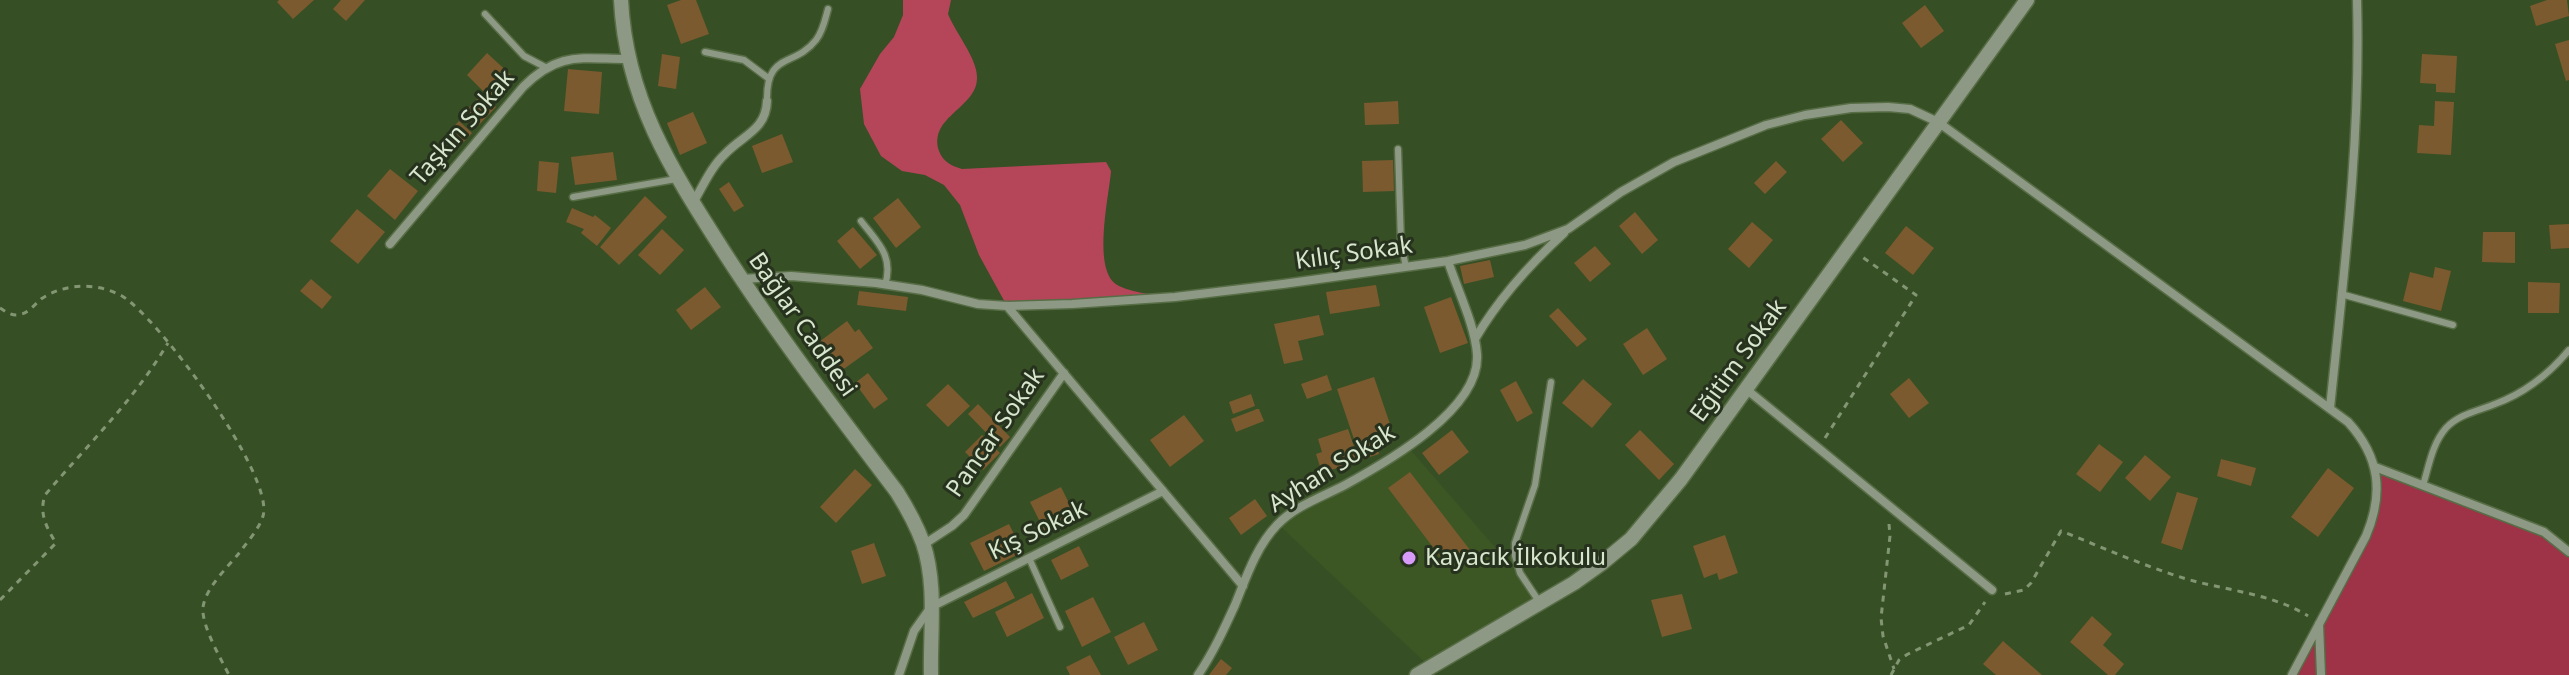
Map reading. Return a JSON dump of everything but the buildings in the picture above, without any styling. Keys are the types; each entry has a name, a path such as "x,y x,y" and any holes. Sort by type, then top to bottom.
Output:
{"street":[{"name":"Bağlar Caddesi","path":"621,0 627,59 658,143 678,179 810,378 897,492 912,517 923,545 930,580 931,675"},
{"name":"Eğitim Sokak","path":"1417,675 1583,576 1631,539 1681,479 2027,0"},
{"path":"2330,408 2356,138 2359,59 2357,0"},
{"name":"Taşkın Sokak","path":"390,244 523,87 545,67 568,59 627,59"},
{"path":"693,203 727,151 747,138 762,122 767,101"},
{"name":"Kılıç Sokak","path":"742,279 791,276 885,285 922,290 978,304 1007,306 1175,297 1448,261 1525,245 1568,229 1599,206 1662,169 1766,125 1851,108 1910,109 1938,122 2330,408 2358,433 2375,467"},
{"path":"1475,339 1503,295 1568,229"},
{"name":"Ayhan Sokak","path":"1198,675 1218,640 1257,554 1278,524 1292,512 1375,469 1450,411 1474,379 1475,339 1448,261"},
{"path":"1007,306 1243,586"},
{"name":"Pancar Sokak","path":"923,545 964,515 1064,373"},
{"path":"1746,389 1992,590"},
{"path":"2292,675 2374,516 2377,497 2375,467 2544,532 2569,552"},
{"name":"Kış Sokak","path":"931,607 1163,491"},
{"path":"899,675 914,631 931,607"},
{"path":"2319,623 2321,675"}],"lane":[{"path":"767,101 768,78 786,59 817,39 824,27 828,9"},
{"path":"485,14 524,56 545,67"},
{"path":"705,52 744,60 768,78"},
{"path":"1398,149 1401,243 1406,267"},
{"path":"573,197 678,179"},
{"path":"861,221 886,256 889,272 885,285"},
{"path":"2341,294 2453,325"},
{"path":"2423,485 2433,450 2445,430 2456,420 2533,384 2552,370 2569,350"},
{"path":"1540,603 1520,573 1515,543 1535,485 1551,382"},
{"path":"1029,558 1060,627"}],"path":[{"path":"1818,448 1916,295 1848,247"},
{"path":"0,308 12,315 24,314 56,290 90,285 122,297 150,320 218,410 251,466 261,490 264,515 211,589 203,608 207,628 229,675"},
{"path":"0,600 56,543 41,507 45,495 110,424 147,377 168,343"},
{"path":"1887,504 1890,536 1881,618 1883,636 1894,669"},
{"path":"1891,675 1908,654 1969,625 1992,590 2004,594 2024,590 2061,531 2192,581 2272,599 2296,608 2319,623"}],"shaded area":[{"path":"903,0 951,0 948,14 976,70 975,88 970,97 940,129 939,151 943,158 962,169 1106,162 1111,171 1104,251 1111,278 1119,286 1133,291 1175,297 1007,306 979,255 960,205 944,185 925,175 902,171 881,156 864,124 860,89 880,54 894,37 903,15"},
{"name":"Kayacık İlkokulu","path":"1407,446 1506,560 1515,556 1520,573 1540,603 1430,667 1278,524"},
{"path":"2375,467 2544,532 2569,552 2569,675 2292,675 2374,516"}],"place":[{"name":"Kayacık İlkokulu","path":"1409,558"}]}
